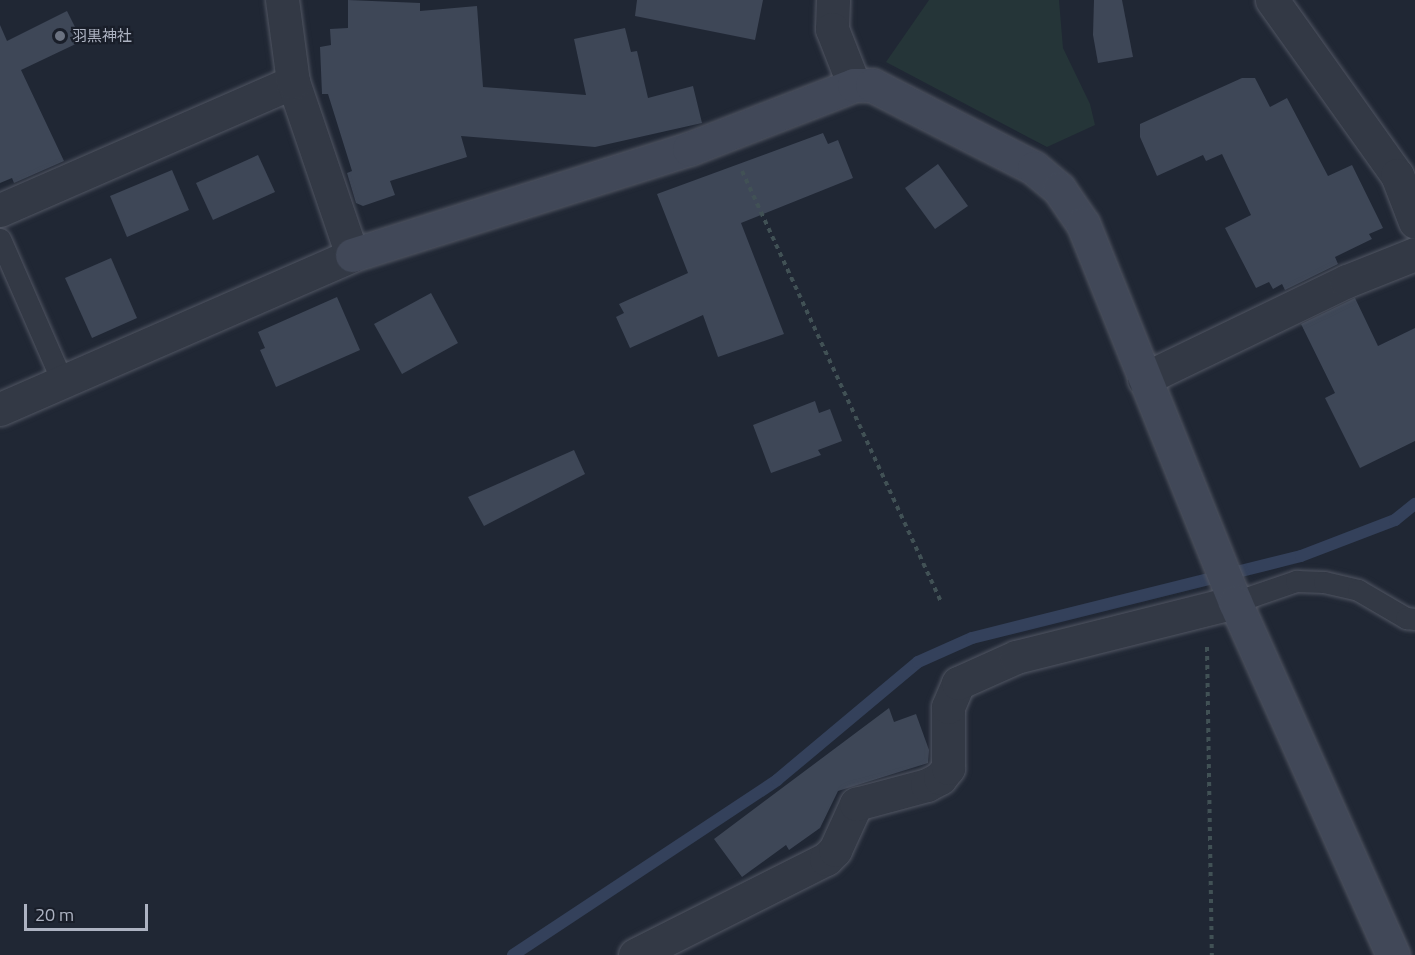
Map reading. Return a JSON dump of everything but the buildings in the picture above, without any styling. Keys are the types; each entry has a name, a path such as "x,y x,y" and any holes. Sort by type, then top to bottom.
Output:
{"street":[{"path":"282,0 292,82 352,255"},
{"path":"833,0 832,29 854,85"},
{"path":"1272,0 1397,175 1415,222"},
{"path":"0,210 292,82"},
{"path":"0,409 352,255 724,134 854,85 872,86 1034,168 1059,189 1083,224 1144,379 1221,587 1393,955"},
{"path":"1144,379 1347,281 1415,254"},
{"path":"635,955 826,858 835,850 856,804 927,785 940,778 948,768 948,707 958,683 1016,657 1221,587"}],"lane":[{"path":"0,239 62,381"},
{"path":"1221,587 1296,581 1324,582 1358,590 1406,618 1415,619"}],"path":[{"path":"724,134 942,603"},
{"path":"1212,955 1221,587"}],"shaded area":[{"path":"929,0 1059,0 1063,48 1090,104 1095,125 1047,147 886,62"}],"waterway":[{"path":"513,955 777,780 918,662 972,638 1301,556 1395,520 1415,504"}],"place":[{"name":"羽黒神社","path":"60,36"}]}
